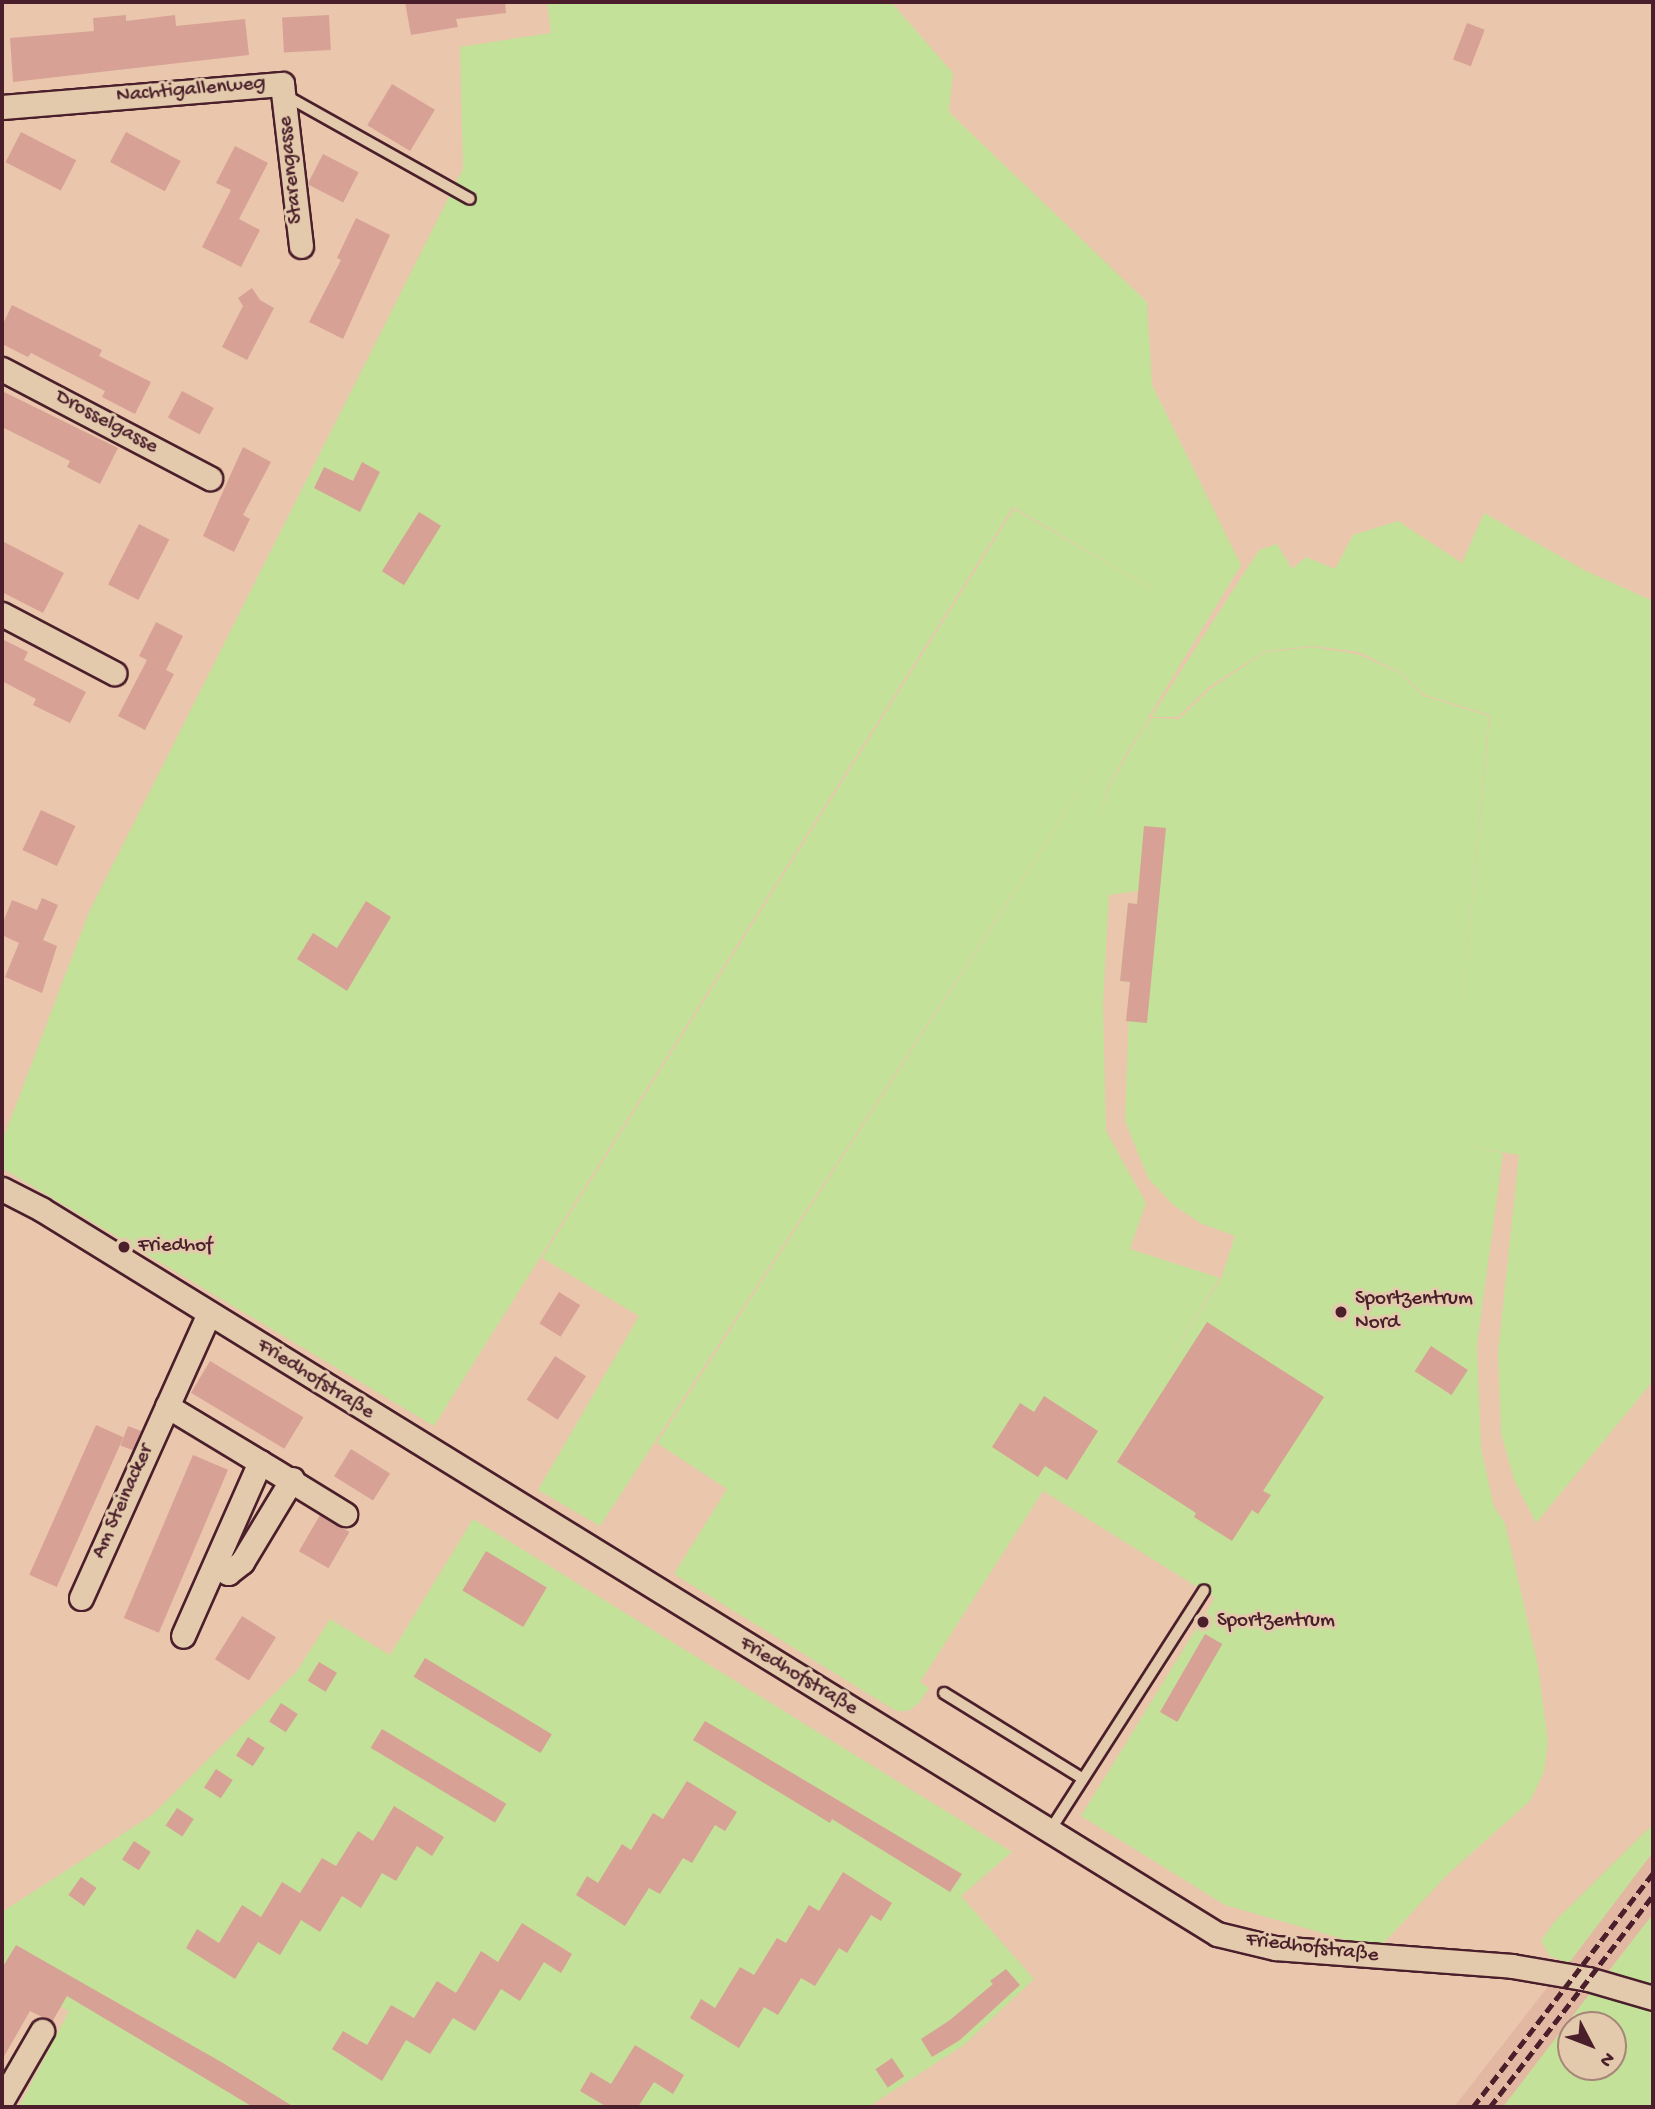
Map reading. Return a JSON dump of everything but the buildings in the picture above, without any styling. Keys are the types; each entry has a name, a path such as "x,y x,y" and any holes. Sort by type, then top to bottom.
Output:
{"street":[{"name":"Nachtigallenweg","path":"2,107 282,84 283,94"},
{"name":"Starengasse","path":"283,94 300,246"},
{"name":"Drosselgasse","path":"2,369 210,478"},
{"path":"2,614 114,673"},
{"name":"Friedhofstraße","path":"2,1189 41,1209 1217,1934 1275,1948 1512,1966 1588,1979 1653,1998"},
{"name":"Am Steinacker","path":"81,1598 209,1313"},
{"path":"167,1406 292,1479 345,1514"},
{"path":"183,1636 260,1462"},
{"path":"215,1566 228,1573 242,1562 292,1479"},
{"path":"2,2101 41,2031"}],"lane":[{"name":"Nachtigallenweg","path":"283,94 470,199"},
{"path":"1049,1832 1203,1591"},
{"path":"944,1693 1083,1779"}],"shaded area":[{"path":"1653,1852 1653,1914 1578,2011 1557,2011 1557,2038 1503,2107 1454,2107"}],"green space":[{"path":"547,2 891,2 953,73 949,112 1147,302 1152,385 1241,565 1128,751 1108,787 1098,824 1109,787 1149,718 1148,744 1150,718 1179,719 1210,689 1265,652 1313,647 1357,654 1398,672 1424,696 1489,716 1451,1124 1490,715 1425,695 1398,671 1358,652 1313,646 1265,651 1209,687 1178,717 1151,717 1259,550 1277,544 1292,569 1306,557 1335,569 1353,535 1398,521 1462,563 1484,513 1584,570 1653,601 1653,1381 1536,1523 1514,1480 1501,1433 1498,1352 1519,1155 1460,1145 1503,1153 1477,1345 1481,1448 1494,1507 1505,1523 1538,1666 1548,1742 1544,1772 1530,1801 1447,1875 1378,1949 1225,1905 1081,1816 1215,1598 1043,1491 920,1682 929,1688 919,1703 908,1711 896,1711 674,1574 727,1489 657,1443 1143,694 600,1526 538,1490 639,1316 542,1258 1014,509 1195,614 1013,507 434,1426 2,1168 2,1142 89,912 463,169 460,47 551,33","holes":["1138,891 1137,904 1128,903 1120,981 1130,982 1125,1121 1148,1178 1172,1204 1200,1223 1235,1236 1221,1279 1157,1378 1220,1278 1130,1249 1146,1203 1106,1131 1103,1004 1109,895"]},
{"path":"473,1519 1012,1852 961,1896 1034,1979 964,2045 868,2107 19,2107 69,2011 2,1972 2,1912 152,1815 297,1671 330,1619 390,1655"},
{"path":"1653,1824 1653,1852 1569,1963 1550,1956 1541,1941 1555,1921"},
{"path":"1653,1914 1653,1985 1609,1971"},
{"path":"1591,1992 1653,2013 1653,2107 1503,2107 1557,2036 1557,2081 1627,2081 1627,2011 1576,2011"}],"railway":[{"path":"1473,2107 1653,1873"},
{"path":"1490,2107 1653,1895"}],"place":[{"name":"Friedhof","path":"124,1247"},
{"name":"Sportzentrum Nord","path":"1341,1312"},
{"name":"Sportzentrum","path":"1203,1622"}]}
